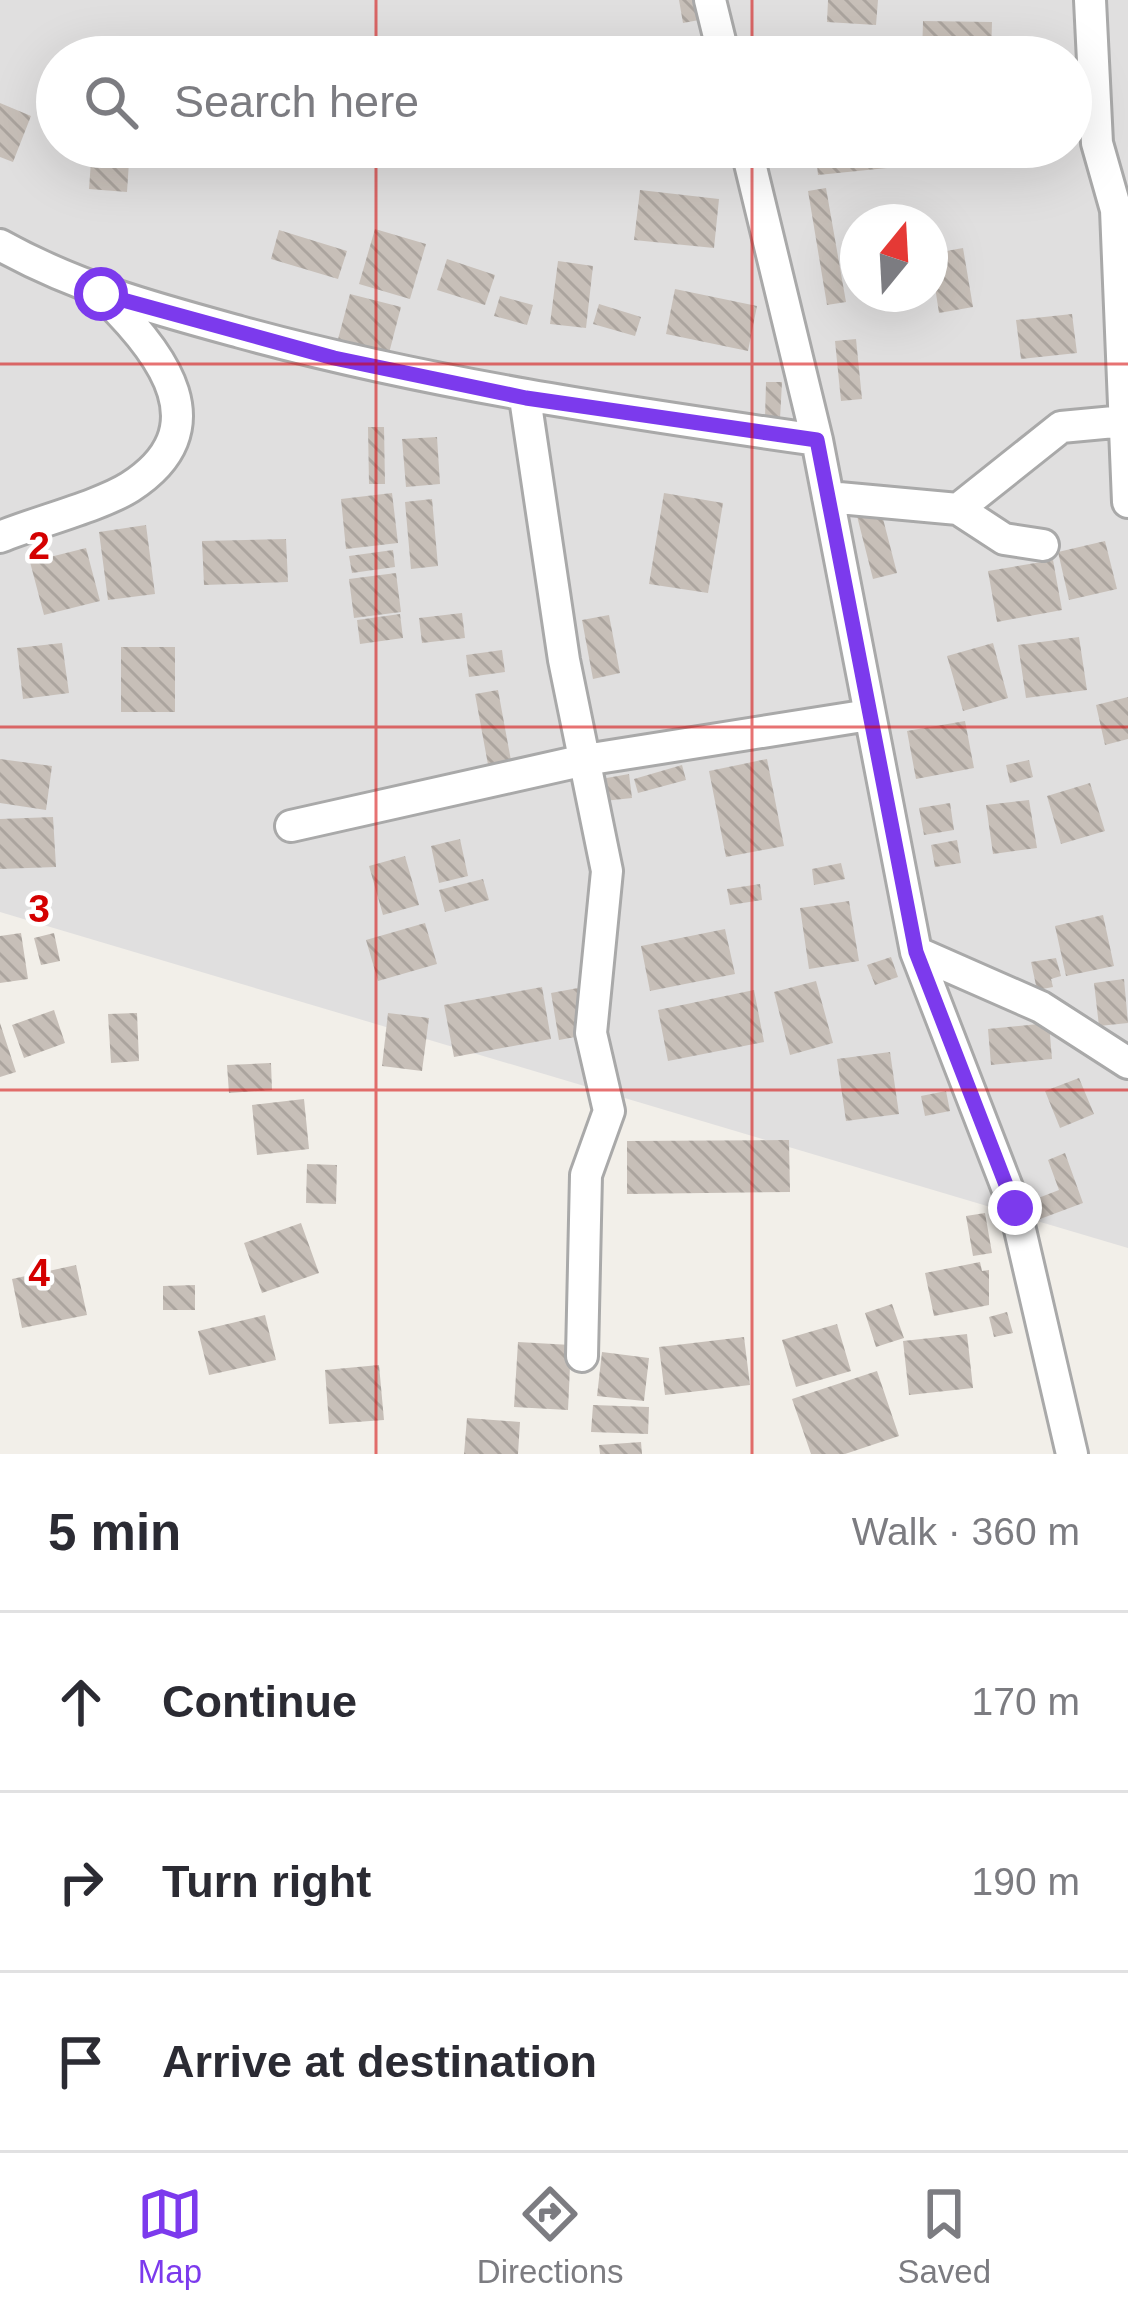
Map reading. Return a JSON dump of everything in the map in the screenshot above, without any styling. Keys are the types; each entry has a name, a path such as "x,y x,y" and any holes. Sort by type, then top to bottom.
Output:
{"street":[{"path":"710,0 719,36"},
{"path":"1090,0 1092,36"},
{"path":"1092,41 1097,143 1116,209 1128,502"},
{"path":"751,168 817,440 916,952 1015,1208 1072,1454"},
{"path":"0,245 101,294 334,358 526,398 817,440"},
{"path":"0,537 127,489 164,459 179,422 174,389 141,332 101,294"},
{"path":"526,398 607,871 591,1033 608,1111 586,1175 582,1356"},
{"path":"958,509 1061,427 1125,421"},
{"path":"827,497 958,509 988,524 1004,539 1043,545"},
{"path":"291,826 585,760 869,715"},
{"path":"916,952 1041,1007 1128,1063"}],"shaded area":[{"path":"0,0 1128,0 1128,1248 0,912"}],"building":[{"path":"679,0 696,0 699,20 683,23"},
{"path":"828,0 878,0 876,25 827,22"},
{"path":"923,21 992,22 992,36 923,36"},
{"path":"0,103 31,116 13,162 0,157"},
{"path":"90,168 129,168 127,192 89,189"},
{"path":"817,168 887,168 818,175"},
{"path":"826,188 840,268 840,303 827,305 808,191"},
{"path":"640,190 719,199 714,248 634,240"},
{"path":"375,229 426,244 410,299 359,284"},
{"path":"279,230 347,251 338,279 271,259"},
{"path":"963,248 973,307 948,311 948,251"},
{"path":"447,259 495,275 485,305 437,290"},
{"path":"558,261 593,266 586,328 550,324"},
{"path":"675,289 757,306 748,351 666,334"},
{"path":"350,294 401,307 388,357 337,343"},
{"path":"500,296 533,305 527,325 494,316"},
{"path":"599,304 641,317 635,336 593,324"},
{"path":"1072,314 1077,353 1021,359 1016,320"},
{"path":"856,339 862,399 841,401 835,341"},
{"path":"766,382 782,382 780,419 765,418"},
{"path":"368,427 384,427 385,484 369,484"},
{"path":"437,437 440,484 406,487 402,439"},
{"path":"392,493 398,543 346,549 341,499"},
{"path":"664,493 723,503 708,593 649,584"},
{"path":"432,499 438,566 411,569 405,502"},
{"path":"881,511 897,573 873,579 857,516"},
{"path":"146,525 155,594 108,600 99,532"},
{"path":"286,539 288,582 204,585 202,541"},
{"path":"1105,541 1117,589 1069,600 1058,552"},
{"path":"86,548 100,601 44,615 30,562"},
{"path":"393,550 395,567 352,573 349,556"},
{"path":"1053,560 1062,610 997,622 988,571"},
{"path":"396,573 401,612 354,618 349,579"},
{"path":"462,613 465,638 422,643 419,618"},
{"path":"400,614 403,638 360,644 357,620"},
{"path":"609,615 620,673 593,679 582,620"},
{"path":"1079,637 1087,690 1026,698 1018,645"},
{"path":"62,643 69,693 23,699 17,648"},
{"path":"993,643 1008,698 963,711 947,656"},
{"path":"121,647 175,647 175,712 121,712"},
{"path":"502,650 505,672 469,677 466,655"},
{"path":"498,690 512,766 489,770 475,694"},
{"path":"1128,697 1128,739 1105,745 1096,705"},
{"path":"965,721 974,768 916,779 907,731"},
{"path":"0,759 52,766 46,810 0,803"},
{"path":"767,759 784,846 726,857 709,771"},
{"path":"1029,760 1033,777 1010,783 1006,765"},
{"path":"682,765 686,780 638,793 634,779"},
{"path":"629,774 632,798 604,801 601,779"},
{"path":"1090,783 1105,831 1061,844 1047,796"},
{"path":"1029,800 1037,848 993,854 986,805"},
{"path":"950,803 954,830 924,835 919,808"},
{"path":"53,817 56,867 0,869 0,819"},
{"path":"460,839 468,876 439,883 431,846"},
{"path":"957,840 961,863 935,867 931,845"},
{"path":"405,856 419,905 383,915 369,866"},
{"path":"841,863 845,879 814,885 812,869"},
{"path":"483,879 489,900 445,912 439,890"},
{"path":"760,884 762,900 730,905 727,889"},
{"path":"849,901 859,961 809,969 800,908"},
{"path":"1103,915 1114,966 1066,976 1055,926"},
{"path":"425,923 437,964 378,981 366,940"},
{"path":"725,929 735,974 650,991 641,946"},
{"path":"21,933 28,979 0,983 0,936"},
{"path":"54,933 60,961 41,965 34,938"},
{"path":"891,957 898,977 875,985 867,965"},
{"path":"1056,958 1061,976 1051,979 1053,987 1037,990 1031,962"},
{"path":"1124,979 1128,1023 1099,1026 1094,983"},
{"path":"816,981 833,1043 790,1055 774,992"},
{"path":"542,987 551,1039 454,1057 444,1005"},
{"path":"578,988 586,1035 559,1040 551,993"},
{"path":"754,990 764,1042 668,1061 658,1010"},
{"path":"54,1010 65,1043 24,1058 12,1025"},
{"path":"137,1013 139,1061 111,1063 108,1014"},
{"path":"388,1013 429,1018 422,1071 382,1066"},
{"path":"0,1023 16,1072 0,1077"},
{"path":"1049,1023 1052,1059 991,1065 988,1029"},
{"path":"890,1052 899,1114 846,1121 837,1059"},
{"path":"271,1063 272,1090 229,1093 227,1065"},
{"path":"1079,1078 1094,1114 1060,1128 1045,1091"},
{"path":"946,1091 950,1111 925,1116 921,1096"},
{"path":"304,1099 309,1149 257,1155 252,1105"},
{"path":"789,1140 790,1192 627,1194 627,1141"},
{"path":"1065,1153 1083,1203 1040,1219 1033,1200 1059,1190 1048,1160"},
{"path":"307,1164 337,1165 336,1204 306,1203"},
{"path":"985,1213 992,1253 973,1256 966,1216"},
{"path":"301,1223 319,1273 262,1293 244,1243"},
{"path":"980,1262 982,1271 989,1270 989,1305 934,1316 925,1273"},
{"path":"76,1265 87,1315 22,1328 12,1279"},
{"path":"195,1285 195,1310 163,1310 163,1286"},
{"path":"892,1304 904,1338 876,1347 865,1313"},
{"path":"1007,1312 1013,1333 994,1337 989,1317"},
{"path":"265,1315 276,1360 209,1375 198,1331"},
{"path":"837,1324 851,1371 796,1387 782,1340"},
{"path":"967,1334 973,1388 909,1395 903,1341"},
{"path":"744,1337 750,1385 665,1395 659,1347"},
{"path":"518,1342 571,1345 568,1410 514,1407"},
{"path":"602,1352 649,1358 644,1401 597,1396"},
{"path":"379,1365 384,1420 329,1424 325,1370"},
{"path":"877,1371 899,1436 845,1454 811,1454 792,1399"},
{"path":"593,1405 649,1407 648,1434 591,1432"},
{"path":"467,1418 520,1422 518,1454 464,1454"},
{"path":"641,1442 642,1454 600,1454 599,1445"}],"route":[{"path":"101,294 334,358 526,398 817,440 916,952 1015,1208"}]}
